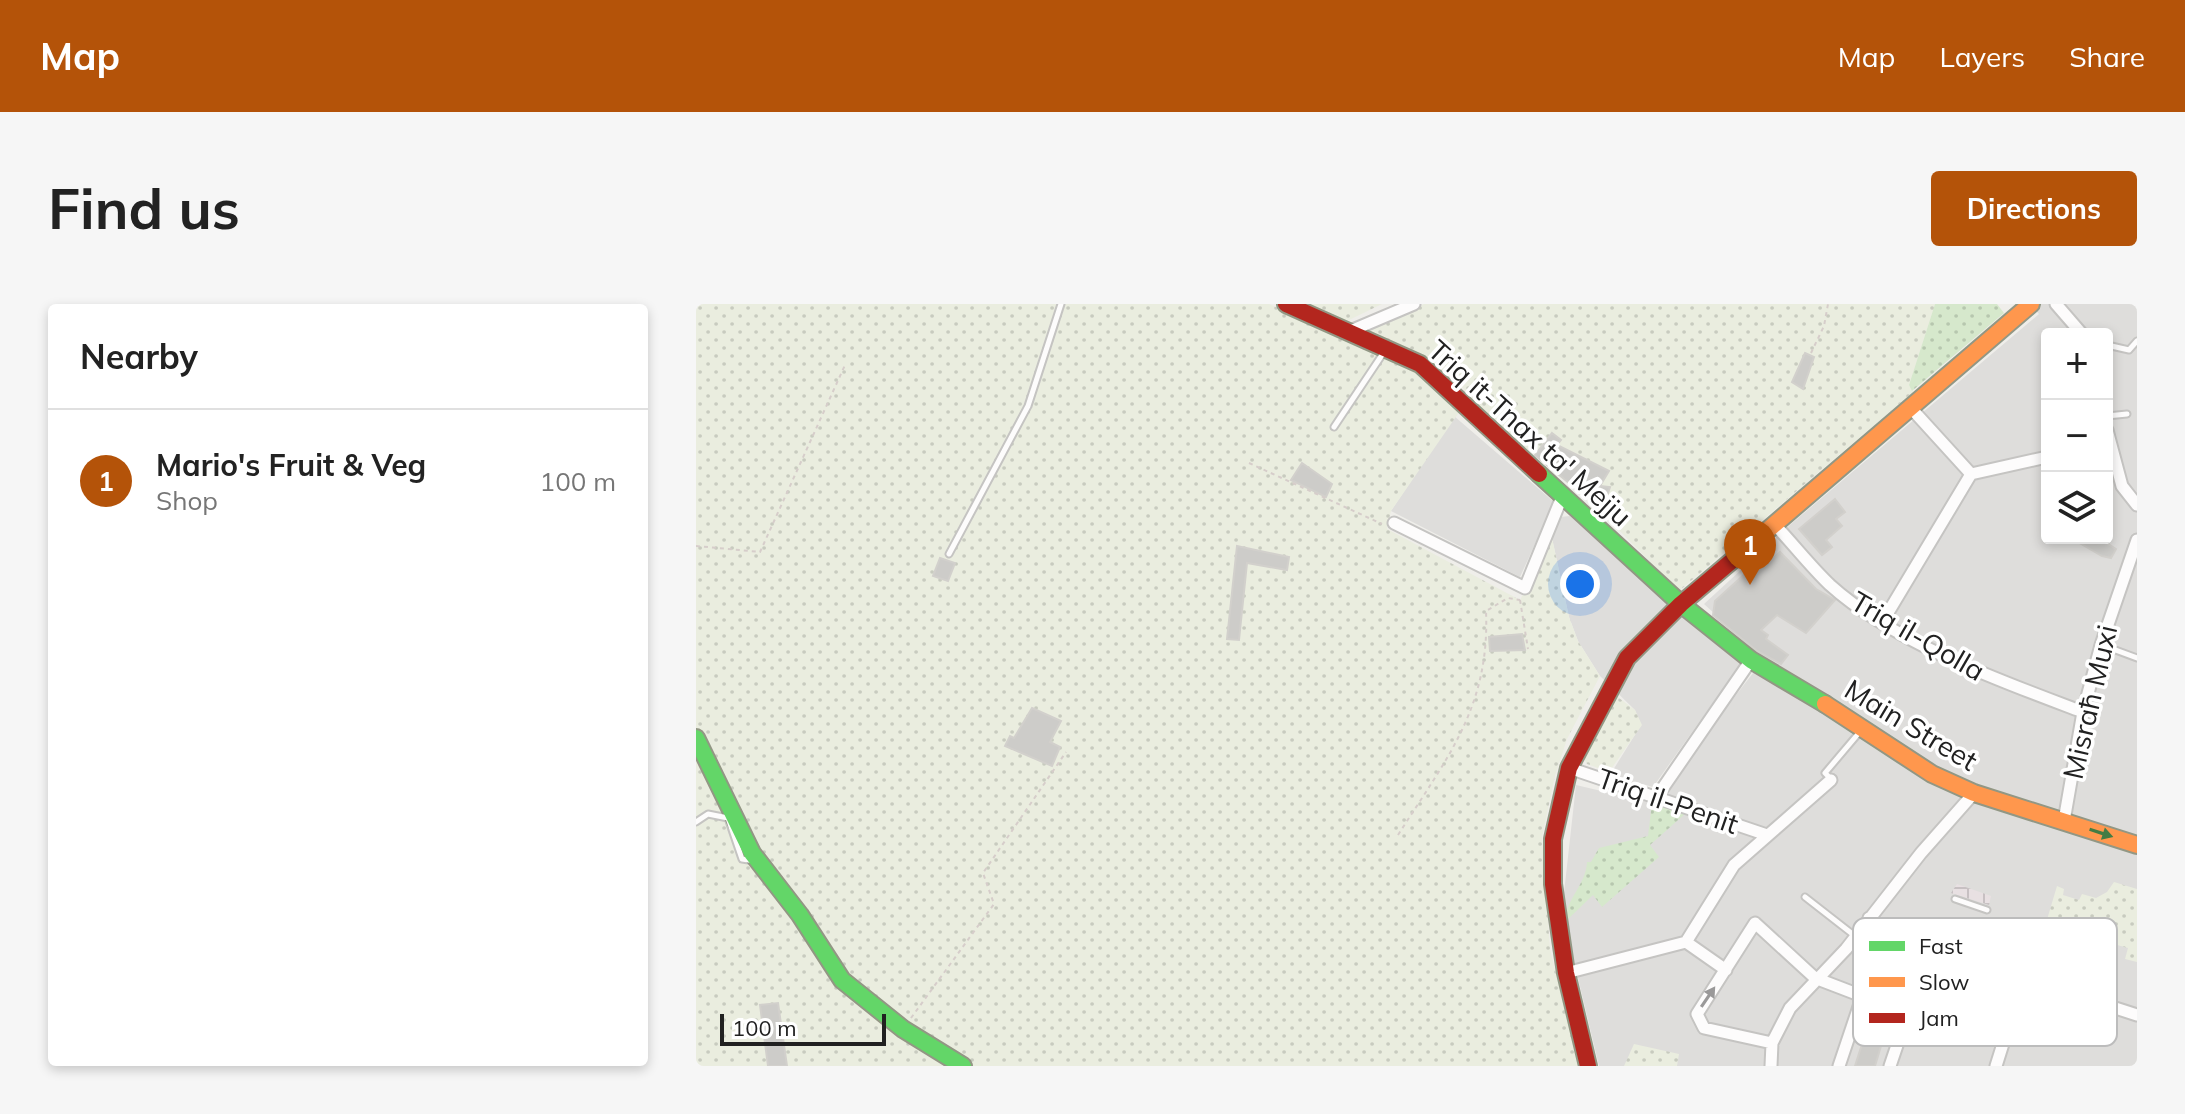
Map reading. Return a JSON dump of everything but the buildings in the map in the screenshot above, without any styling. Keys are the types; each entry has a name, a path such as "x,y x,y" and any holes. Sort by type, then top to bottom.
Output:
{"street":[{"name":"Triq it-Tnax ta' Mejju","path":"1286,304 1420,364 1681,604"},
{"path":"1348,332 1414,304"},
{"path":"1588,1066 1566,973 1553,884 1553,839 1569,768 1627,658 1681,604 1776,526 2031,304"},
{"path":"2056,304 2077,328"},
{"path":"1910,407 1971,474"},
{"path":"1883,621 1971,474 2041,458"},
{"path":"2113,458 2122,486 2137,505"},
{"path":"1394,523 1525,588 1562,497"},
{"name":"Triq il-Qolla","path":"1776,526 1831,586 1883,621 1978,673 2083,712"},
{"name":"Misraħ Muxi","path":"2064,821 2083,712 2101,645 2137,540"},
{"name":"Main Street","path":"1681,604 1751,660 1814,695 1861,730 1932,774 1974,793 2137,845"},
{"path":"1658,795 1751,660"},
{"path":"696,738 757,861 800,915 842,980 903,1029 963,1066"},
{"name":"Triq il-Penit","path":"1569,768 1658,795 1767,835"},
{"path":"1566,973 1686,942 1734,865 1831,780"},
{"path":"1869,918 1974,793"},
{"path":"1772,1043 1704,1028 1697,1014 1755,923 1815,978 1853,993"},
{"path":"1771,1066 1772,1043 1790,1008 1853,940"},
{"path":"1686,942 1726,970"},
{"path":"2117,1008 2137,1015"},
{"path":"1839,1066 1853,1023"},
{"path":"1890,1066 1897,1046"},
{"path":"1996,1066 2002,1046"}],"lane":[{"path":"949,554 1028,406 1061,304"},
{"path":"2113,346 2129,350 2137,341"},
{"path":"1334,427 1387,348"},
{"path":"2113,415 2127,414"},
{"path":"2101,645 2137,658"},
{"path":"1831,780 1825,773 1861,730"},
{"path":"696,822 708,814 728,818 742,859 757,861"},
{"path":"1805,897 1853,935"},
{"path":"1955,899 1987,910"}],"path":[{"path":"1811,353 1824,326 1828,304"},
{"path":"696,546 760,552 845,365"},
{"path":"1249,463 1385,525 1394,523"},
{"path":"1398,835 1466,727 1488,652 1486,611 1508,598 1520,600 1528,649"},
{"path":"903,1029 994,904 983,873 1066,752"}],"shaded area":[{"path":"696,304 1269,304 1412,365 1462,408 1391,511 1387,529 1520,600 1552,538 1569,617 1578,641 1600,676 1567,739 1555,776 1542,837 1550,949 1579,1066 696,1066"},
{"path":"1307,304 1382,304 1347,321"},
{"path":"1424,304 1935,304 1909,385 1913,392 1679,591 1604,515 1491,418 1459,384 1395,346 1365,333"},
{"path":"2030,304 2137,304 2137,1066 1599,1066 1562,911 1576,785 1652,803 1764,659 1704,604 1791,524 2039,314"},
{"path":"1454,416 1554,502 1520,577 1391,511"},
{"path":"1570,516 1742,662 1653,787 1610,775 1641,725 1635,710 1600,676 1578,641 1569,617 1552,538 1560,517"},
{"path":"1615,695 1635,710 1642,725 1609,772 1587,764 1583,757"},
{"path":"2114,882 2137,889 2137,962 2125,959 2128,948 2117,945 2117,918 2047,918 2057,886 2064,889 2063,895 2079,900 2082,894 2096,898 2107,892"},
{"path":"1957,884 1991,896 1989,905 1951,893"},
{"path":"1634,1044 1679,1054 1677,1066 1624,1066"}],"green space":[{"path":"1935,304 1997,304 2004,313 1912,391 1909,385"},
{"path":"1652,803 1686,813 1650,845 1659,857 1602,907 1593,895 1565,922 1587,862 1591,862 1599,848 1648,836"}],"traffic: fast":[{"path":"1539,474 1681,604 1751,660 1825,704"},
{"path":"696,738 752,853 800,915 842,980 903,1029 963,1066"}],"traffic: slow":[{"path":"1741,553 2031,304"},
{"path":"1825,704 1932,774 1974,793 2137,845"}],"traffic: jam":[{"path":"1286,304 1420,364 1539,474"},
{"path":"1588,1066 1566,973 1553,884 1553,839 1569,768 1627,658 1681,604 1741,553"}],"place":[{"name":"Mario's Fruit & Veg","path":"1750,585"}]}
